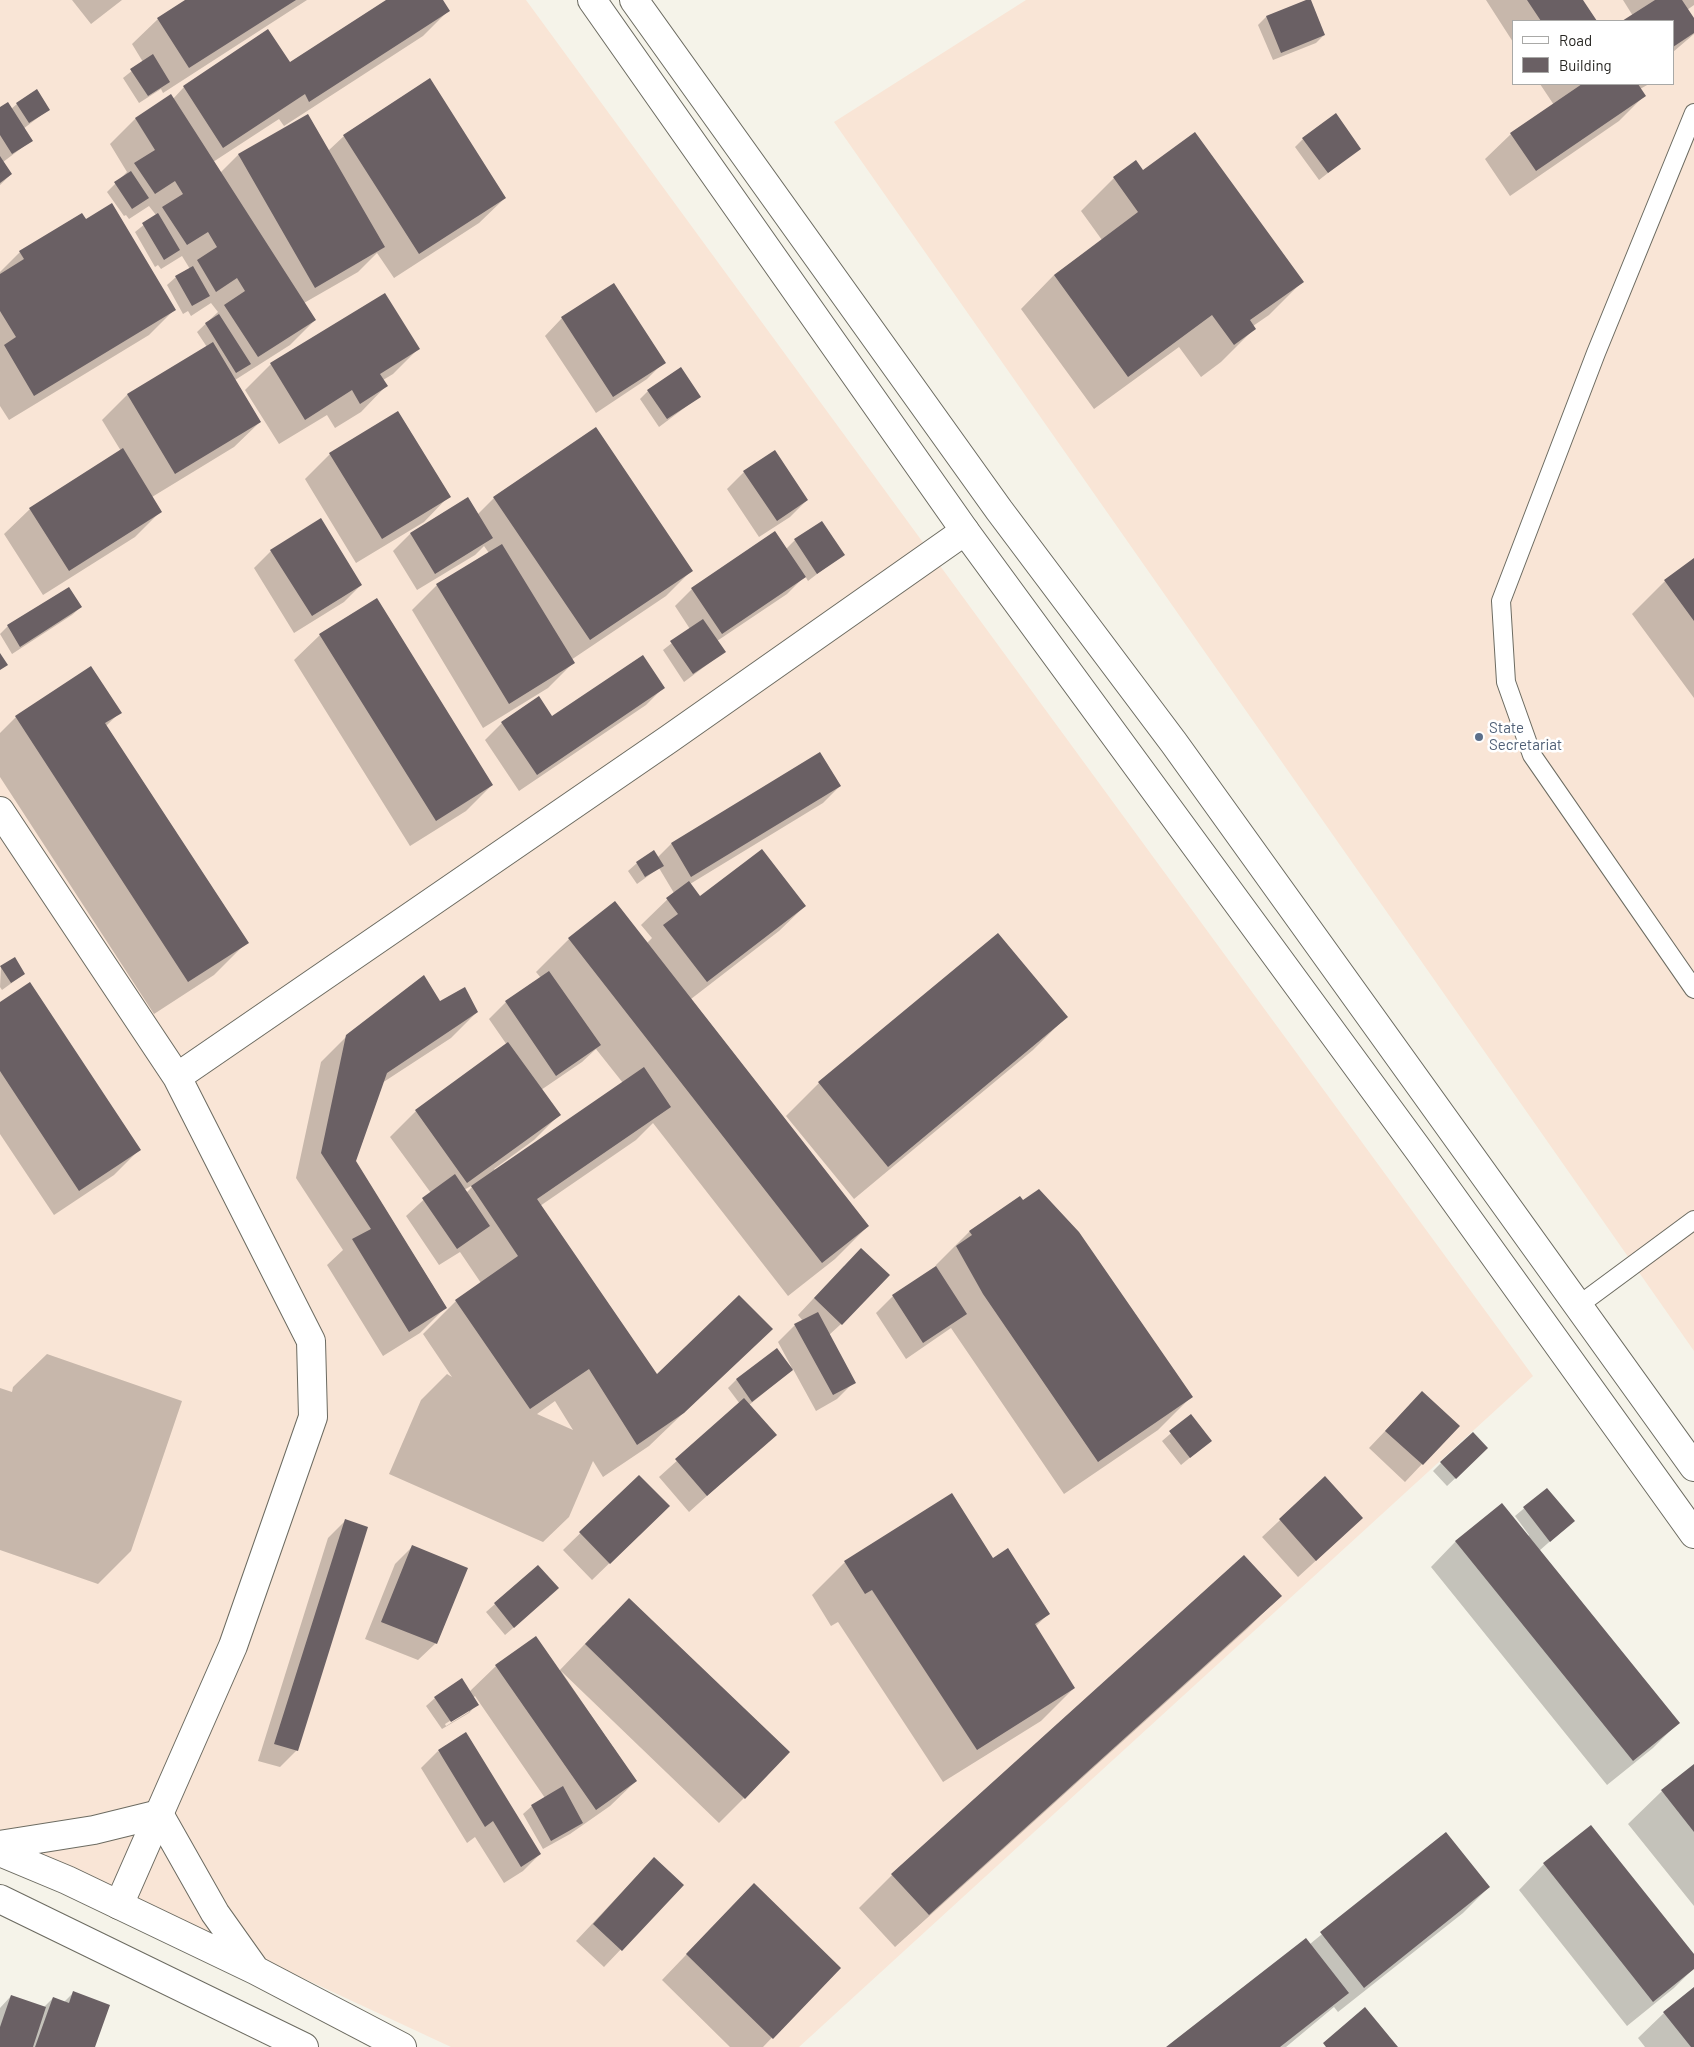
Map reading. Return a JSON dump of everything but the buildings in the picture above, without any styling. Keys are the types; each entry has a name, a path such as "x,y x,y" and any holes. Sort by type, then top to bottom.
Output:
{"main road":[{"path":"592,0 965,531 1408,1136 1694,1534"},
{"path":"634,0 998,510 1174,743 1694,1467"},
{"path":"177,1077 669,739 965,531"},
{"path":"0,811 177,1077 311,1342 313,1417 233,1646 119,1905"},
{"path":"0,1845 94,1830 159,1814"},
{"path":"159,1814 215,1913 255,1970"},
{"path":"0,1852 68,1880 255,1970 402,2047"},
{"path":"0,1899 304,2047"}],"lane":[{"path":"1694,113 1596,352 1501,601 1506,682 1532,755 1694,989"},
{"path":"1579,1305 1694,1220"}],"shaded area":[{"path":"0,0 526,0 1533,1376 799,2047 451,2047 0,1837"},
{"name":"State Secretariat","path":"1026,0 1694,0 1694,1351 834,122"}],"place":[{"name":"State Secretariat","path":"1479,737"}]}
